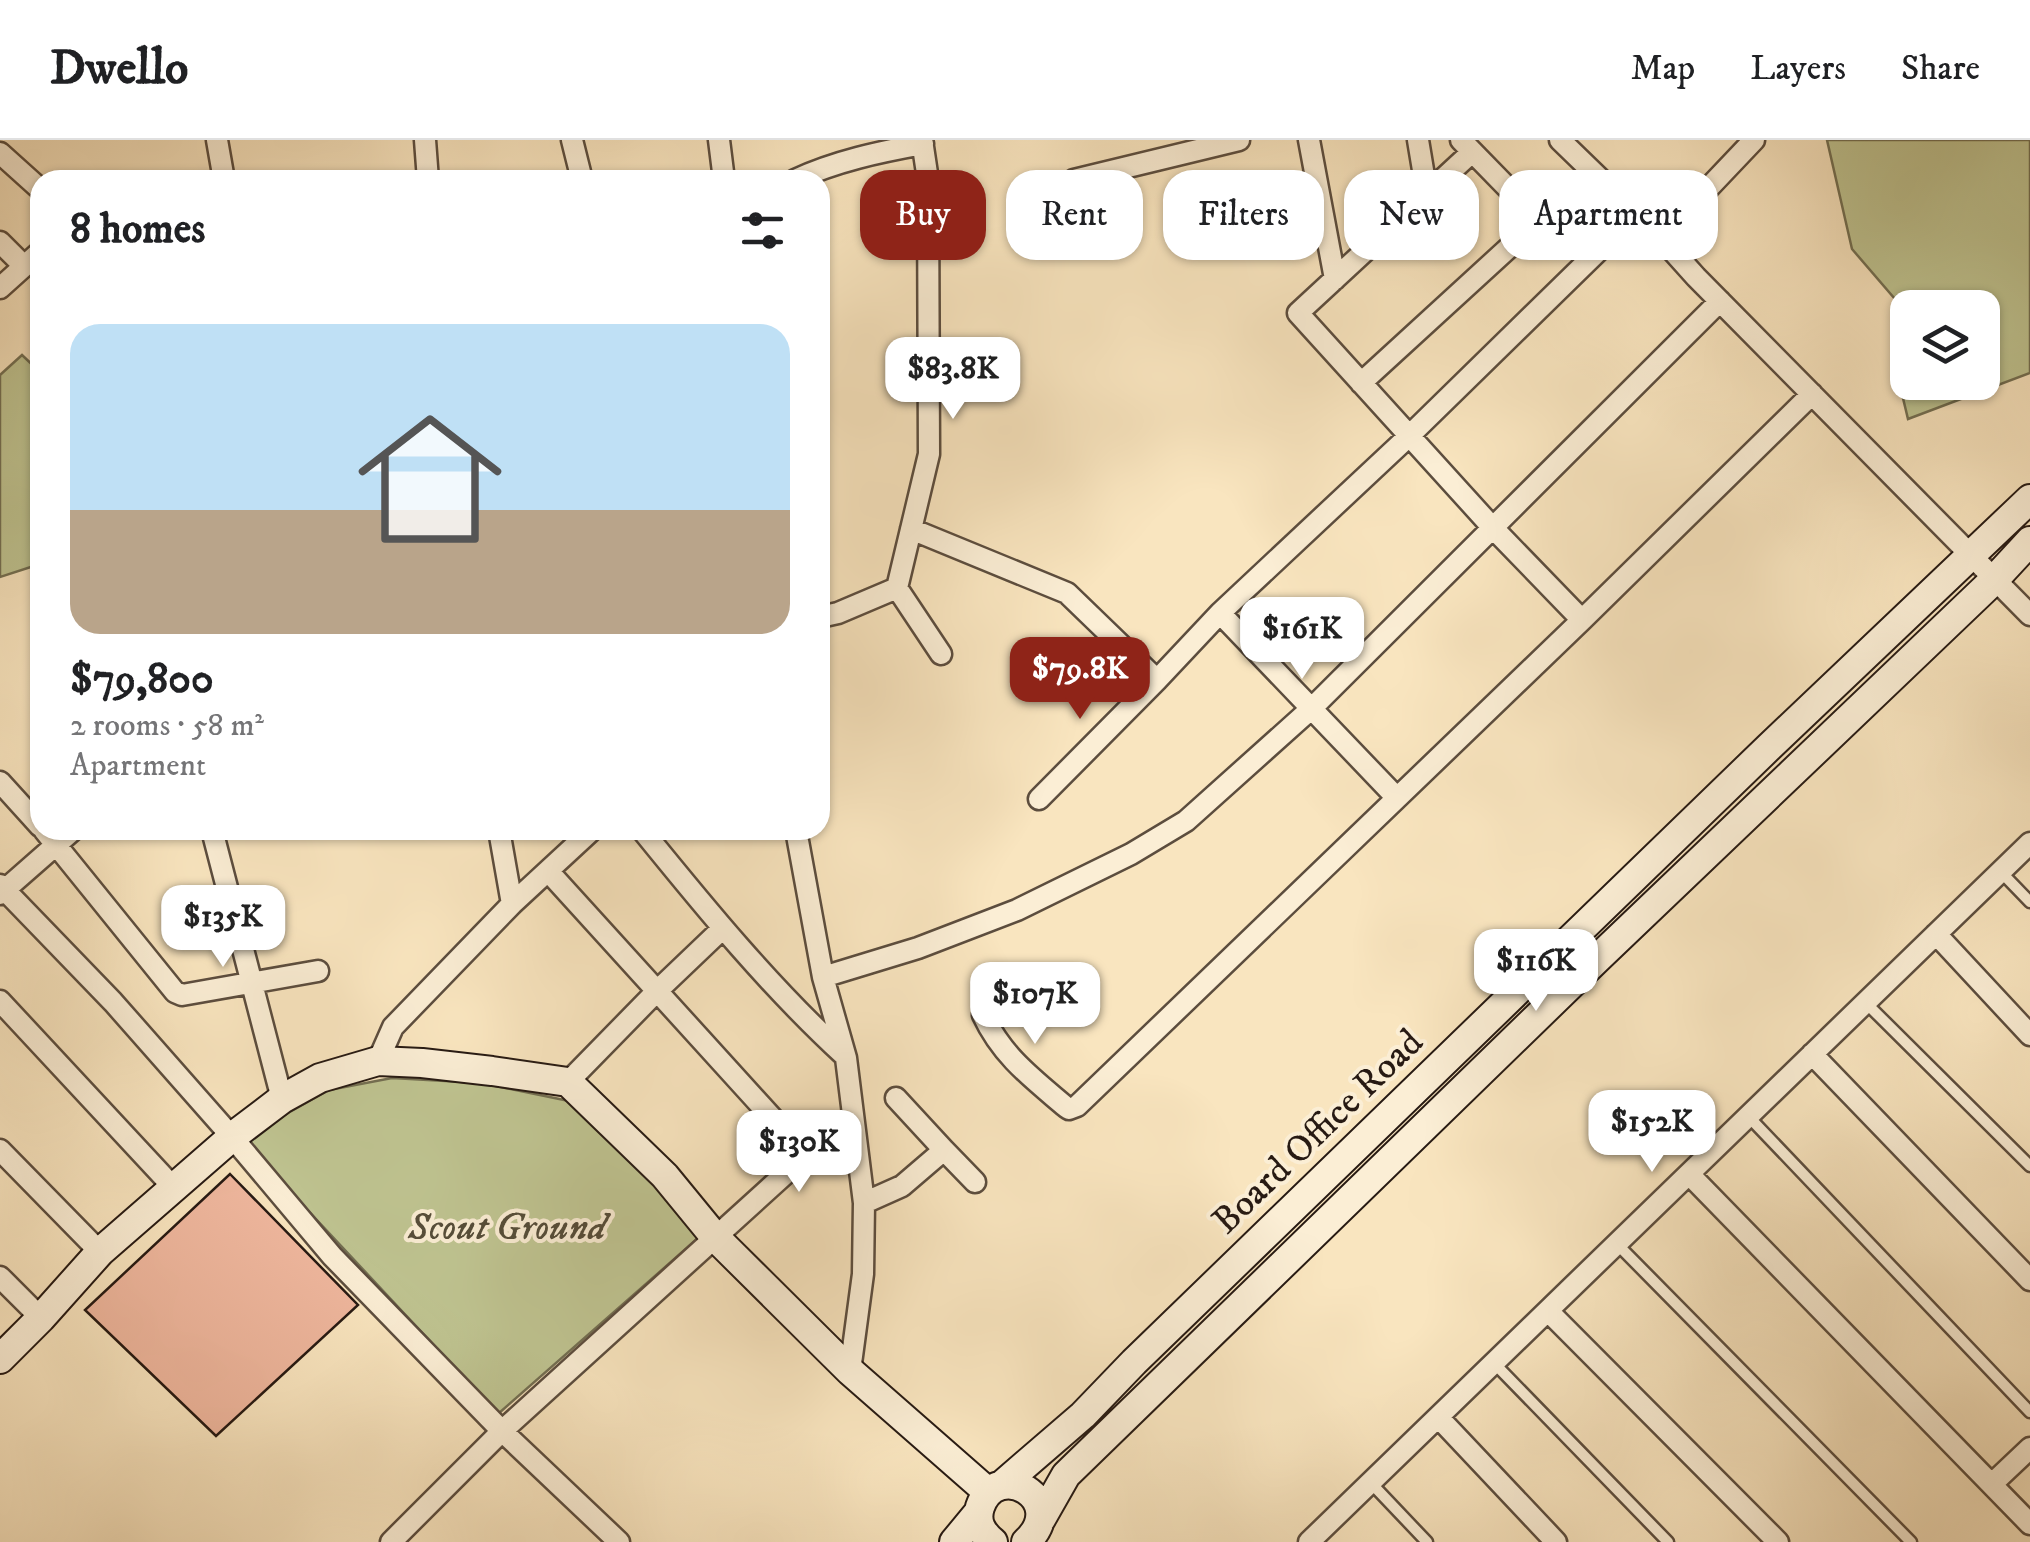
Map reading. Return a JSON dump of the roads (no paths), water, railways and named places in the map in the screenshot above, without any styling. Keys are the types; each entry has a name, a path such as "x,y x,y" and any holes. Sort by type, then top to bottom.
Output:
{"street":[{"path":"218,140 222,170"},
{"path":"425,140 427,170"},
{"path":"572,140 580,170"},
{"path":"719,140 723,170"},
{"path":"1115,170 1239,140"},
{"path":"1309,140 1335,279"},
{"path":"1418,140 1423,170"},
{"path":"1718,178 1754,140"},
{"path":"818,170 922,142 928,180 928,454 898,588 941,654"},
{"path":"1568,143 1593,170"},
{"path":"1361,383 1538,220 1467,146 1447,170"},
{"path":"0,152 30,180"},
{"path":"0,242 30,258"},
{"path":"1356,260 1298,314 1492,528 1582,620"},
{"path":"1038,799 1220,613 1589,260"},
{"path":"1682,260 2030,615"},
{"path":"0,288 30,261"},
{"path":"824,977 918,948 1017,910 1131,854 1186,821 1312,708 1720,301"},
{"path":"983,1015 1004,1051 1066,1107 1074,1108 1812,394"},
{"name":"Board Office Road","path":"954,1542 990,1496 1083,1415 1768,748 2030,500"},
{"path":"911,529 1067,593 1157,680"},
{"name":"Board Office Road","path":"1032,1536 1066,1475 1080,1461 1994,580 2030,540"},
{"path":"830,615 898,588"},
{"path":"1220,613 1397,798"},
{"path":"0,782 30,810"},
{"path":"46,840 2,890 113,1002 332,1256 502,1432 620,1542"},
{"path":"59,840 182,996 318,971"},
{"path":"215,840 282,1099"},
{"path":"501,840 512,904"},
{"path":"378,1061 392,1027 512,904 581,840"},
{"path":"650,840 722,929 800,1015 846,1058"},
{"path":"798,840 824,977 846,1058 864,1203 863,1274 850,1370"},
{"path":"1309,1542 2030,843"},
{"path":"548,871 806,1155"},
{"path":"568,1082 722,929"},
{"path":"1936,934 2030,1035"},
{"path":"0,1001 174,1188"},
{"path":"1812,1054 2030,1280"},
{"path":"0,1360 100,1252 232,1137 282,1099 320,1078 378,1061 568,1082 666,1176 715,1237 850,1370 990,1496"},
{"path":"896,1098 975,1182"},
{"path":"392,1542 502,1432 806,1155 854,1119"},
{"path":"0,1150 100,1252"},
{"path":"864,1203 902,1186 944,1150"},
{"path":"1688,1174 2030,1524"},
{"path":"0,1277 41,1318"},
{"path":"1548,1311 1778,1542"},
{"path":"1438,1417 1556,1542"},
{"path":"1993,1484 2030,1448"},
{"path":"993,1542 980,1525 990,1496 1014,1484 1031,1492 1040,1509 1032,1536"}],"lane":[{"path":"2000,872 2030,902"},
{"path":"1866,1002 2030,1166"},
{"path":"1748,1116 2030,1412"},
{"path":"1617,1244 1910,1542"},
{"path":"1494,1362 1668,1542"},
{"path":"1370,1482 1427,1542"}],"park label":[{"name":"Scout Ground","path":"507,1228"}]}
